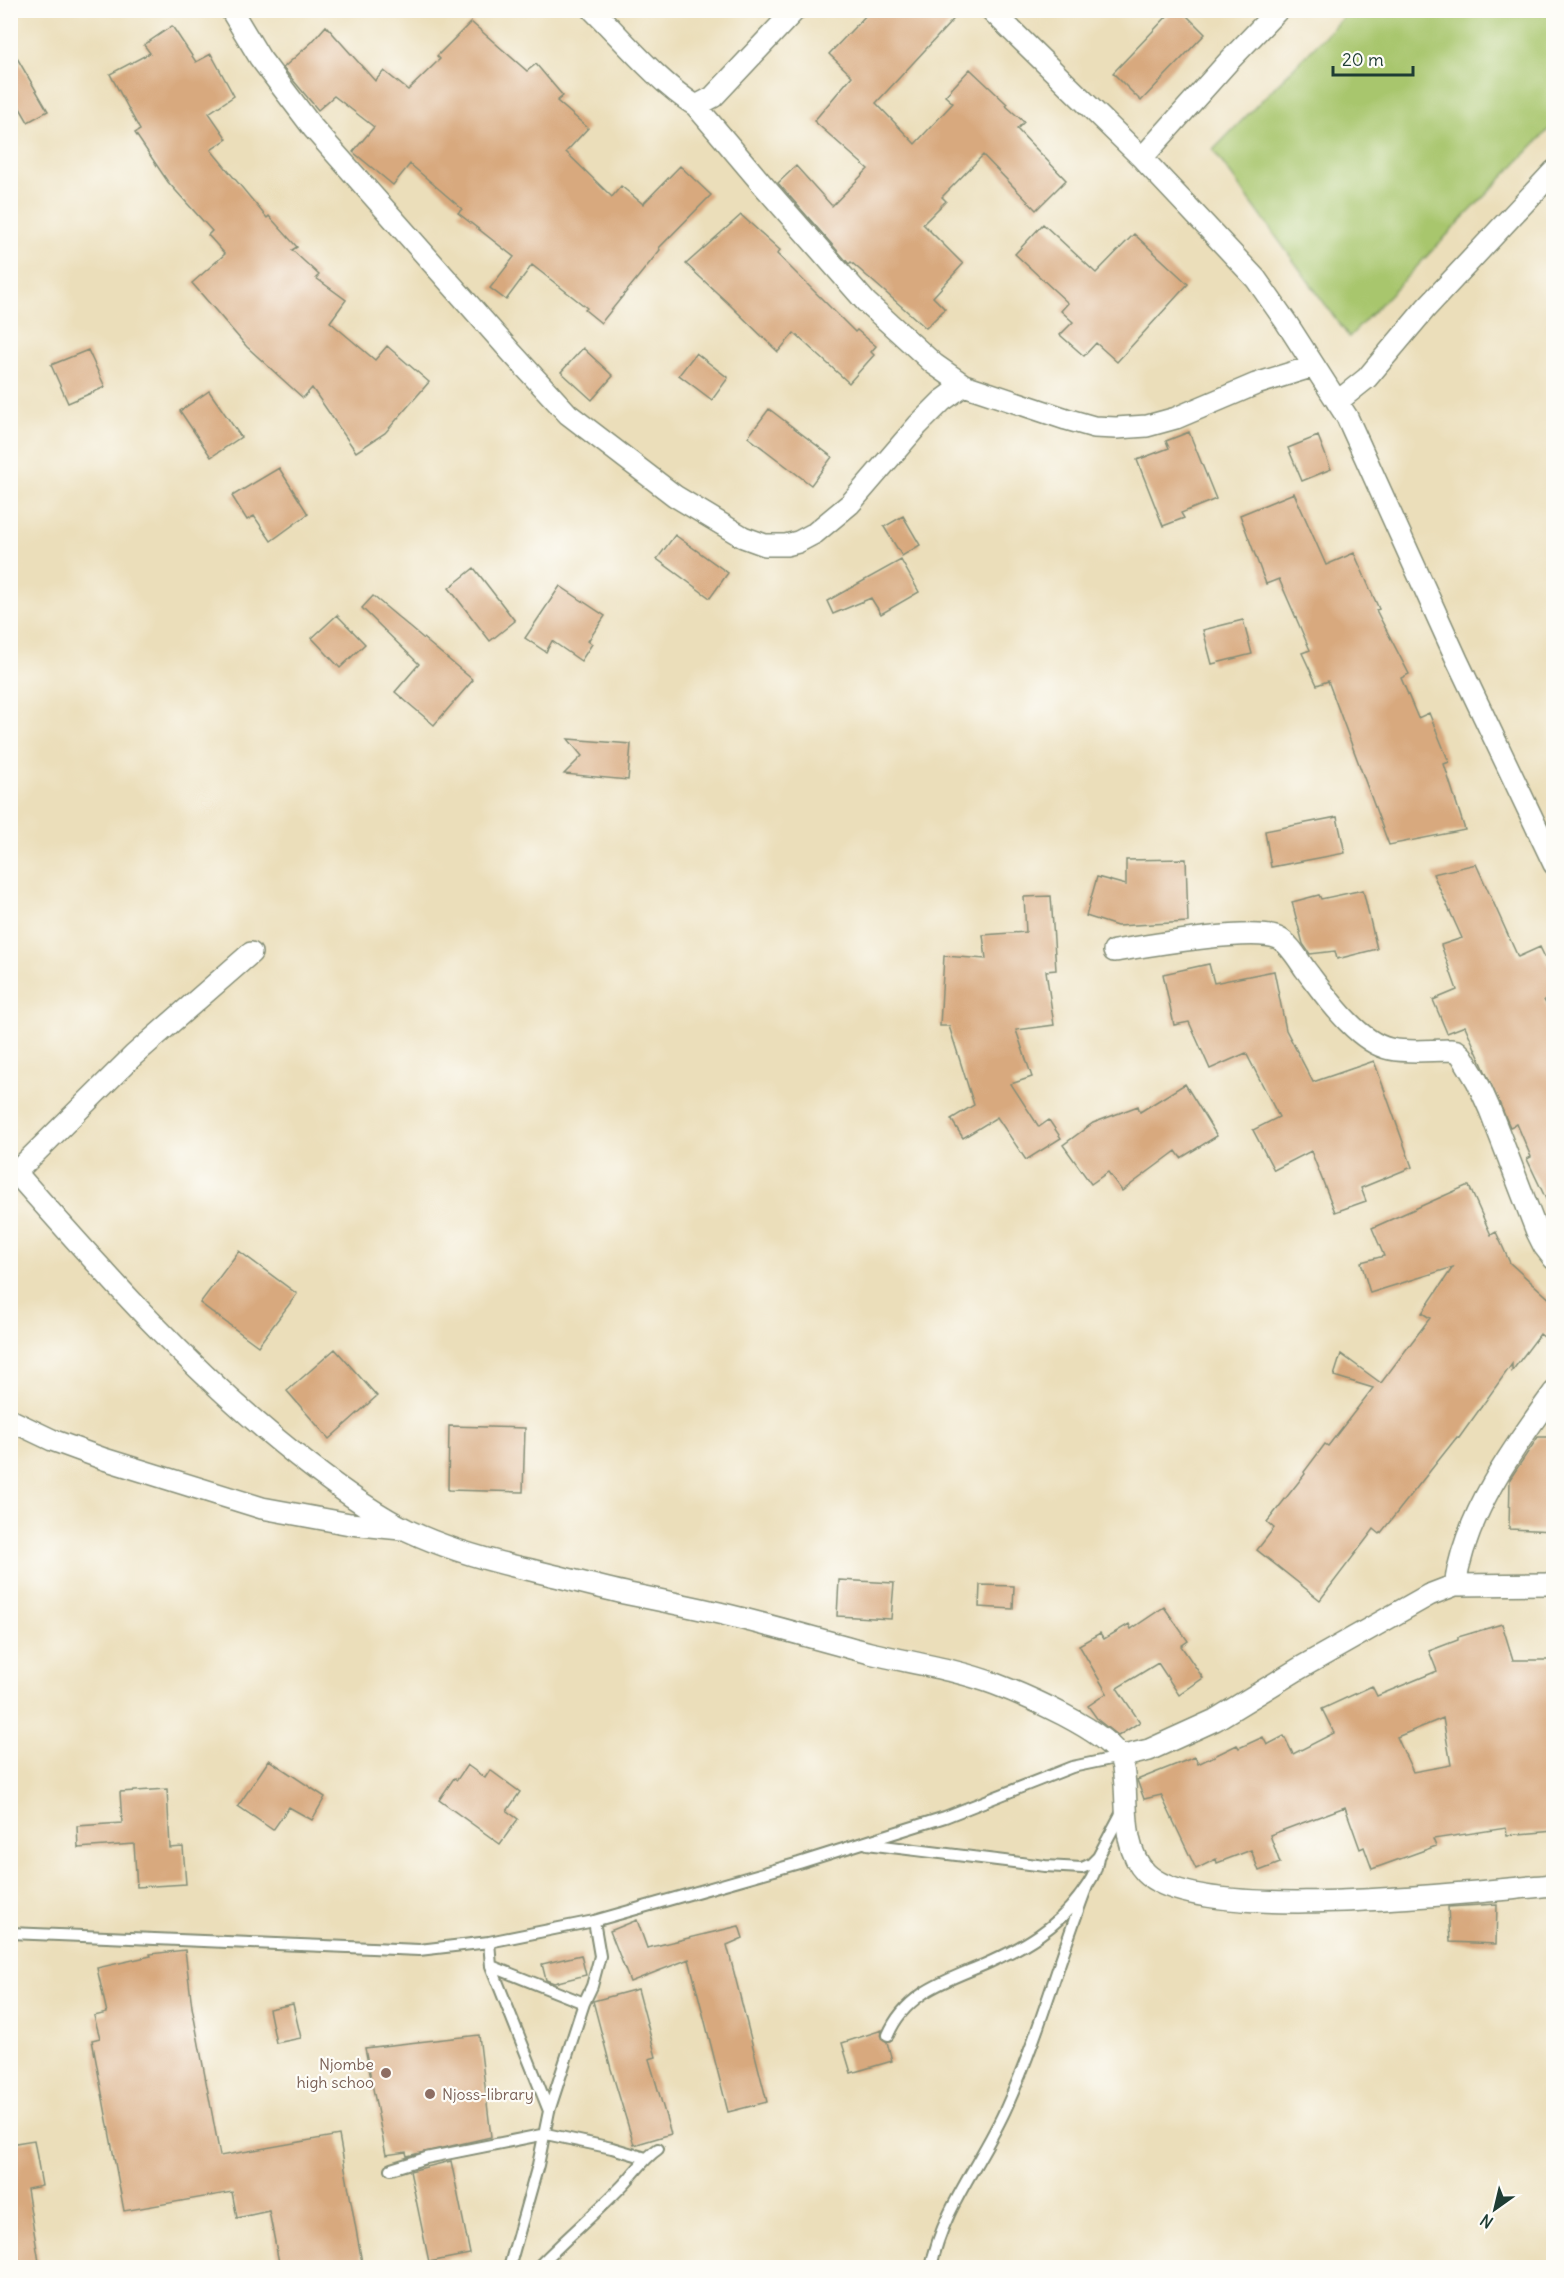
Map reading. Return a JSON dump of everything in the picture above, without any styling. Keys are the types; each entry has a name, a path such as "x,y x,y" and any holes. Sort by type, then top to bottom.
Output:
{"street":[{"path":"231,10 260,58 313,128 495,335 568,414 675,496 742,537 765,545 786,545 798,542 815,533 850,504 918,425 942,401 964,385"},
{"path":"593,10 655,72 682,97 696,106 866,302 934,364 964,385 1066,419 1095,427 1116,428 1147,426 1176,418 1256,384 1314,366"},
{"path":"696,106 713,97 795,10"},
{"path":"992,10 1142,158 1256,279 1314,366 1347,417 1457,660 1554,864"},
{"path":"1142,158 1278,10"},
{"path":"1337,402 1366,378 1426,308 1554,171"},
{"path":"1114,951 1179,941 1246,935 1277,938 1290,949 1349,1022 1372,1041 1392,1049 1458,1052 1469,1066 1482,1091 1537,1232 1554,1259"},
{"path":"251,953 134,1055 13,1169 196,1368 243,1411 342,1490 405,1529 479,1558 580,1583 718,1612 995,1684 1085,1726 1120,1757 1127,1824 1132,1848 1147,1874 1172,1889 1210,1897 1260,1902 1367,1899 1554,1885"},
{"path":"1455,1585 1470,1527 1480,1506 1521,1437 1554,1392"},
{"path":"10,1420 52,1440 104,1459 262,1508 382,1529 405,1529"},
{"path":"1120,1757 1149,1750 1215,1720 1429,1595 1455,1585 1554,1584"}],"lane":[{"path":"10,1933 419,1950 489,1942 594,1920 862,1844 945,1817 1072,1767 1120,1757"},
{"path":"862,1844 1068,1869 1082,1868 1091,1864 1098,1857 1126,1804"},
{"path":"888,2035 896,2019 911,2001 929,1988 990,1962 1048,1930 1070,1910 1095,1875 1098,1857"},
{"path":"931,2268 935,2246 953,2206 1006,2109 1029,2054 1087,1886"},
{"path":"509,2268 546,2134 549,2111 600,1956 594,1920"},
{"path":"489,1942 491,1966 549,2111"},
{"path":"491,1966 584,2003"},
{"path":"391,2169 426,2158 546,2134 646,2158"},
{"path":"537,2268 623,2185 646,2158 658,2149"}],"green space":[{"path":"1350,10 1553,11 1554,124 1349,337 1213,150"}],"building":[{"path":"871,10 962,10 876,103 915,144 953,103 945,96 970,69 1024,122 1017,129 1066,180 1036,210 983,155 942,197 946,201 923,224 963,264 933,297 945,309 926,328 851,262 849,264 778,183 796,166 832,206 868,169 814,121 852,76 829,54"},
{"path":"1173,10 1181,10 1205,34 1141,101 1113,73"},
{"path":"471,22 527,71 536,64 563,96 557,101 588,128 566,152 612,197 621,186 643,204 680,166 711,195 659,248 660,250 601,323 585,310 587,308 532,265 506,300 490,288 514,257 458,213 462,209 410,164 393,185 353,152 374,127 334,96 318,110 283,68 326,26 375,81 384,71 408,90 440,59 437,56"},
{"path":"172,26 196,62 211,54 234,96 209,113 227,139 211,150 267,218 269,216 297,247 292,250 319,275 316,278 346,300 330,322 375,360 387,346 429,382 385,433 356,452 312,388 303,398 247,347 192,283 225,254 208,235 212,231 168,182 135,133 140,130 110,74 150,53 144,45"},
{"path":"10,46 48,111 28,122 10,91"},
{"path":"741,215 780,250 777,254 855,332 857,330 876,346 871,352 874,355 849,383 794,333 778,352 686,264"},
{"path":"1043,224 1096,273 1134,234 1188,284 1117,362 1096,343 1084,356 1060,335 1073,322 1061,311 1068,303 1015,254"},
{"path":"583,348 613,376 592,400 561,372"},
{"path":"88,350 105,387 68,403 51,365"},
{"path":"696,353 728,378 712,400 679,375"},
{"path":"209,391 241,437 211,457 180,411"},
{"path":"769,409 832,457 811,485 748,437"},
{"path":"1189,432 1216,499 1181,513 1184,518 1163,526 1137,460 1169,448 1166,441"},
{"path":"1318,436 1331,469 1302,481 1288,448"},
{"path":"279,468 308,514 271,541 254,516 247,520 232,496"},
{"path":"1294,493 1326,565 1354,553 1379,609 1376,610 1409,674 1401,678 1418,718 1429,713 1449,762 1444,764 1465,830 1389,845 1328,681 1317,685 1302,653 1310,650 1279,579 1266,584 1240,515"},
{"path":"903,516 920,545 902,556 884,527"},
{"path":"675,535 728,573 710,598 657,559"},
{"path":"901,560 919,592 881,614 871,598 833,614 827,601"},
{"path":"474,568 515,621 490,641 449,588"},
{"path":"560,586 605,616 588,641 592,644 581,661 552,641 546,652 525,638"},
{"path":"373,596 473,680 434,725 395,692 419,664 362,608"},
{"path":"337,615 365,644 340,668 312,638"},
{"path":"1243,620 1252,654 1212,664 1203,630"},
{"path":"568,739 631,744 628,780 564,774 582,756"},
{"path":"1337,817 1345,853 1271,867 1265,831"},
{"path":"1186,859 1188,922 1117,926 1086,916 1097,877 1126,885 1126,860"},
{"path":"1476,864 1518,957 1540,947 1554,976 1554,996 1544,1000 1554,1019 1554,1216 1527,1159 1531,1157 1517,1124 1510,1127 1465,1026 1447,1033 1433,1000 1457,990 1441,945 1462,938 1433,874"},
{"path":"1363,890 1377,949 1337,959 1335,951 1310,954 1303,944 1292,902 1319,895 1321,899"},
{"path":"1051,896 1056,970 1046,971 1054,1025 1016,1030 1032,1077 1011,1084 1039,1127 1049,1120 1061,1138 1026,1160 997,1117 963,1138 951,1119 974,1105 949,1026 940,1026 944,956 986,959 983,935 1026,932 1024,897"},
{"path":"1209,964 1214,983 1274,971 1286,1030 1313,1082 1374,1061 1412,1167 1361,1188 1366,1201 1335,1212 1311,1151 1274,1170 1253,1130 1279,1117 1246,1053 1210,1069 1189,1022 1174,1025 1163,974"},
{"path":"1185,1084 1217,1136 1181,1158 1176,1151 1122,1191 1108,1172 1091,1184 1063,1145 1093,1123 1138,1106 1140,1112"},
{"path":"1469,1186 1491,1235 1496,1232 1510,1263 1554,1303 1554,1326 1544,1337 1540,1334 1512,1371 1512,1364 1459,1438 1457,1437 1380,1534 1374,1529 1320,1600 1257,1550 1274,1528 1267,1522 1305,1474 1304,1472 1325,1444 1328,1446 1373,1388 1334,1376 1341,1354 1381,1383 1430,1318 1422,1313 1453,1267 1370,1293 1361,1262 1384,1256 1372,1228"},
{"path":"239,1251 297,1294 258,1346 200,1303"},
{"path":"335,1349 377,1396 329,1439 287,1391"},
{"path":"449,1426 525,1428 523,1492 448,1490"},
{"path":"1538,1437 1554,1437 1554,1531 1509,1529 1510,1479"},
{"path":"839,1580 894,1583 891,1619 837,1616"},
{"path":"980,1585 1014,1586 1013,1609 979,1607"},
{"path":"1164,1607 1188,1641 1181,1646 1203,1678 1179,1695 1158,1663 1117,1688 1140,1722 1118,1736 1098,1720 1088,1706 1107,1693 1079,1645 1100,1633 1104,1639 1129,1624 1131,1629"},
{"path":"1502,1624 1513,1660 1554,1660 1554,1831 1507,1835 1506,1828 1433,1839 1436,1846 1372,1869 1364,1847 1360,1849 1345,1807 1270,1835 1280,1863 1259,1871 1251,1850 1217,1863 1216,1859 1196,1869 1161,1795 1144,1799 1137,1780 1195,1757 1198,1764 1237,1745 1239,1748 1263,1737 1267,1745 1284,1736 1293,1754 1334,1733 1322,1709 1372,1686 1377,1696 1437,1671 1429,1651 1458,1640 1458,1637","holes":["1443,1718 1451,1765 1413,1772 1397,1737"]},
{"path":"269,1760 325,1797 312,1820 289,1807 273,1830 238,1806"},
{"path":"467,1765 485,1778 490,1770 520,1792 507,1811 518,1819 500,1844 439,1800 454,1778 457,1780"},
{"path":"167,1789 170,1848 183,1847 186,1884 137,1887 134,1844 78,1848 77,1826 122,1823 120,1792"},
{"path":"1497,1904 1496,1944 1450,1942 1448,1907"},
{"path":"637,1920 647,1948 739,1926 743,1938 727,1945 767,2102 728,2112 689,1959 630,1982 610,1931"},
{"path":"185,1950 192,2007 220,2156 339,2135 363,2268 280,2268 269,2211 237,2218 232,2192 124,2211 92,2040 100,2038 94,2016 107,2013 97,1968 151,1956 150,1954"},
{"path":"581,1955 586,1975 554,1983 546,1980 542,1964"},
{"path":"638,1989 656,2057 649,2059 671,2134 634,2145 593,2001"},
{"path":"293,2004 301,2038 276,2043 269,2009"},
{"path":"882,2030 881,2038 887,2042 892,2061 851,2073 842,2043"},
{"name":"Njoss-library","path":"479,2035 491,2137 407,2156 406,2152 386,2155 365,2048"},
{"path":"34,2140 42,2186 27,2189 40,2268 10,2268 10,2144"},
{"path":"451,2161 470,2254 429,2262 410,2171"}],"place":[{"name":"Njombe high schoo","path":"386,2073"},
{"name":"Njoss-library","path":"430,2094"}]}
